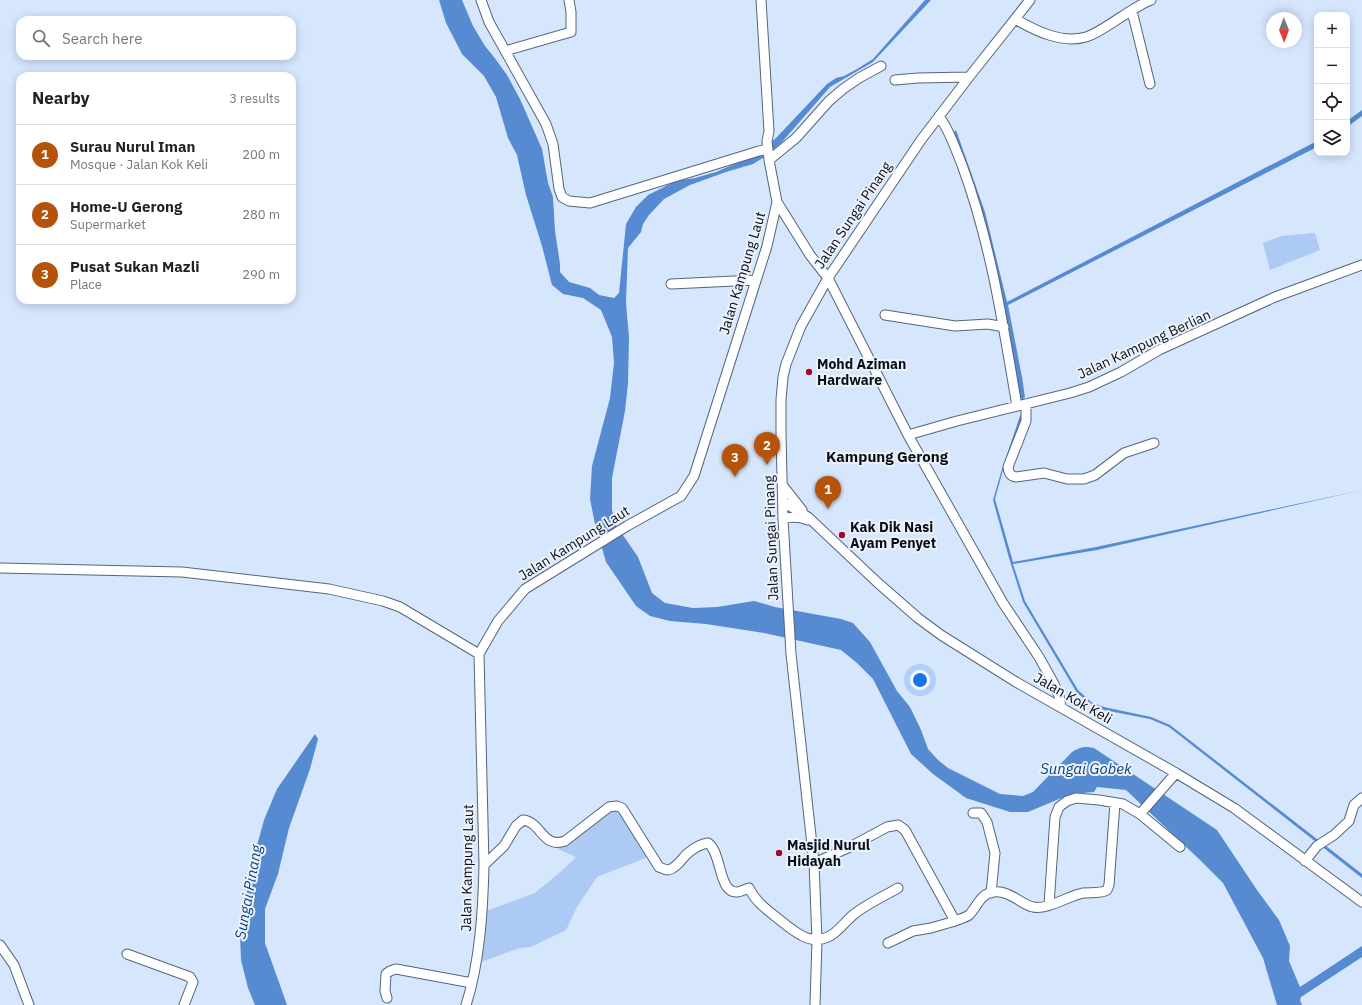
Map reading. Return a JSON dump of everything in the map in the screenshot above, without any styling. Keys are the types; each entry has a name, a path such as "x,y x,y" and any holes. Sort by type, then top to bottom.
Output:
{"street":[{"path":"505,51 571,32 571,12 569,0"},
{"path":"761,0 769,131 769,155 778,202 810,255 828,278 908,435 1003,603 1039,657 1059,696 1061,707"},
{"name":"Jalan Sungai Pinang","path":"815,1005 817,940 814,863 791,654 783,519 781,400 783,377 786,364 801,326 828,278 916,147 968,77 1030,0"},
{"path":"1015,19 1033,29 1049,35 1060,38 1077,39 1094,33 1137,6 1151,0"},
{"path":"484,1 489,22 546,124 553,144 558,189 562,197 569,202 590,203 759,151 769,155"},
{"path":"1137,6 1150,84"},
{"path":"769,155 796,138 829,101 843,89 881,66"},
{"path":"895,80 968,77"},
{"path":"939,116 947,127 969,186 984,235 1004,327 1017,406"},
{"name":"Jalan Kampung Laut","path":"466,1005 472,983 481,927 484,865 479,654 498,621 525,588 627,526 681,496 694,476 767,246 778,202"},
{"name":"Jalan Kampung Berlian","path":"908,435 1089,387 1121,372 1159,350 1275,297 1362,265"},
{"path":"671,284 756,280"},
{"path":"885,315 955,326 988,324 1004,327"},
{"path":"1026,404 1026,422 1008,467 1009,472 1016,477 1044,473 1067,479 1084,479 1099,472 1124,454 1154,443"},
{"path":"783,486 811,520"},
{"name":"Jalan Kok Keli","path":"783,502 811,520 918,618 941,635 1016,682 1061,707 1173,776 1234,808 1362,902"},
{"path":"783,519 799,517 811,520"},
{"path":"0,568 182,572 329,589 382,601 400,607 479,654"},
{"path":"1143,811 1173,776"},
{"path":"1049,905 1055,817 1059,807 1067,801 1076,798 1089,798 1115,803 1143,811 1180,847"},
{"path":"1305,861 1320,843 1339,831 1349,821 1354,805 1362,798"},
{"path":"888,943 913,931 931,928 968,916 985,895 991,893 997,892 1010,895 1033,907 1040,907 1078,894 1104,891 1108,887 1115,803"},
{"path":"484,865 504,846 516,826 523,820 528,821 550,841 560,843 565,841 609,807 617,806 622,808 659,867 668,870 673,868 688,853 703,843 708,843 712,845 727,888 731,891 737,892 749,888 753,896 760,904 799,935 817,940 828,937 854,914 898,888"},
{"path":"973,813 981,813 985,818 994,849 995,858 991,893"},
{"path":"814,863 848,848 887,826 898,825 905,830 955,921"},
{"path":"0,944 14,965 29,1005"},
{"path":"127,954 190,977 193,982 184,1005"},
{"path":"387,998 385,991 386,974 396,969 472,983"}],"shaded area":[{"path":"1315,233 1320,250 1270,270 1263,243 1281,236"},
{"path":"618,810 623,814 648,857 597,877 577,907 566,930 531,947 520,948 481,962 486,911 535,893 576,857 558,849 605,812"}],"water":[{"name":"Sungai Gobek","path":"439,0 462,0 473,26 485,46 507,75 520,99 542,149 548,183 553,197 560,272 569,282 590,288 599,295 614,298 619,293 626,224 636,207 648,195 676,181 695,178 716,172 758,154 777,137 827,84 873,59 925,0 931,0 873,62 830,87 782,142 763,158 753,164 690,185 664,199 649,215 643,224 641,232 628,248 626,303 629,337 628,383 625,411 612,478 612,510 616,525 638,557 652,593 665,603 693,608 717,607 754,601 775,607 841,619 853,623 870,642 897,691 910,707 928,749 948,768 1000,794 1023,796 1033,792 1072,752 1083,747 1094,748 1217,830 1279,920 1290,946 1289,961 1300,987 1362,946 1362,957 1301,997 1300,1000 1302,1005 1277,1005 1263,958 1223,883 1126,790 1097,787 1094,792 1071,794 1028,812 1010,812 966,798 933,774 911,754 873,679 841,650 764,633 706,624 670,621 650,616 636,606 606,562 595,524 590,499 592,466 610,398 614,363 612,337 601,310 583,298 563,294 552,285 542,246 526,195 517,155 508,138 496,97 484,76 462,54 446,23"},
{"path":"1362,110 1362,116 1350,125 1350,119"},
{"path":"956,130 985,212 1007,302 1314,143 1314,149 1008,305 1025,397 1022,400 1018,390 1004,306 953,133"},
{"path":"1023,414 1024,418 1003,470 995,499 1013,562 1096,547 1362,490 1097,550 1013,564 1025,601 1078,690 1091,702 1104,707 1151,717 1170,725 1362,874 1362,878 1169,727 1150,719 1104,710 1090,703 1077,693 1023,602 993,500 1020,416"},
{"name":"Sungai Pinang","path":"315,734 318,739 310,769 289,828 278,874 265,909 265,943 287,1005 255,1005 248,988 241,960 240,933 251,867 264,820 277,789"}],"place":[{"name":"Mohd Aziman Hardware","path":"809,372"},
{"name":"Home-U Gerong","path":"767,465"},
{"name":"Pusat Sukan Mazli","path":"735,477"},
{"name":"Surau Nurul Iman","path":"828,509"},
{"name":"Kak Dik Nasi Ayam Penyet","path":"842,535"},
{"name":"Masjid Nurul Hidayah","path":"779,853"}],"district":[{"name":"Kampung Gerong","path":"887,456"}]}
